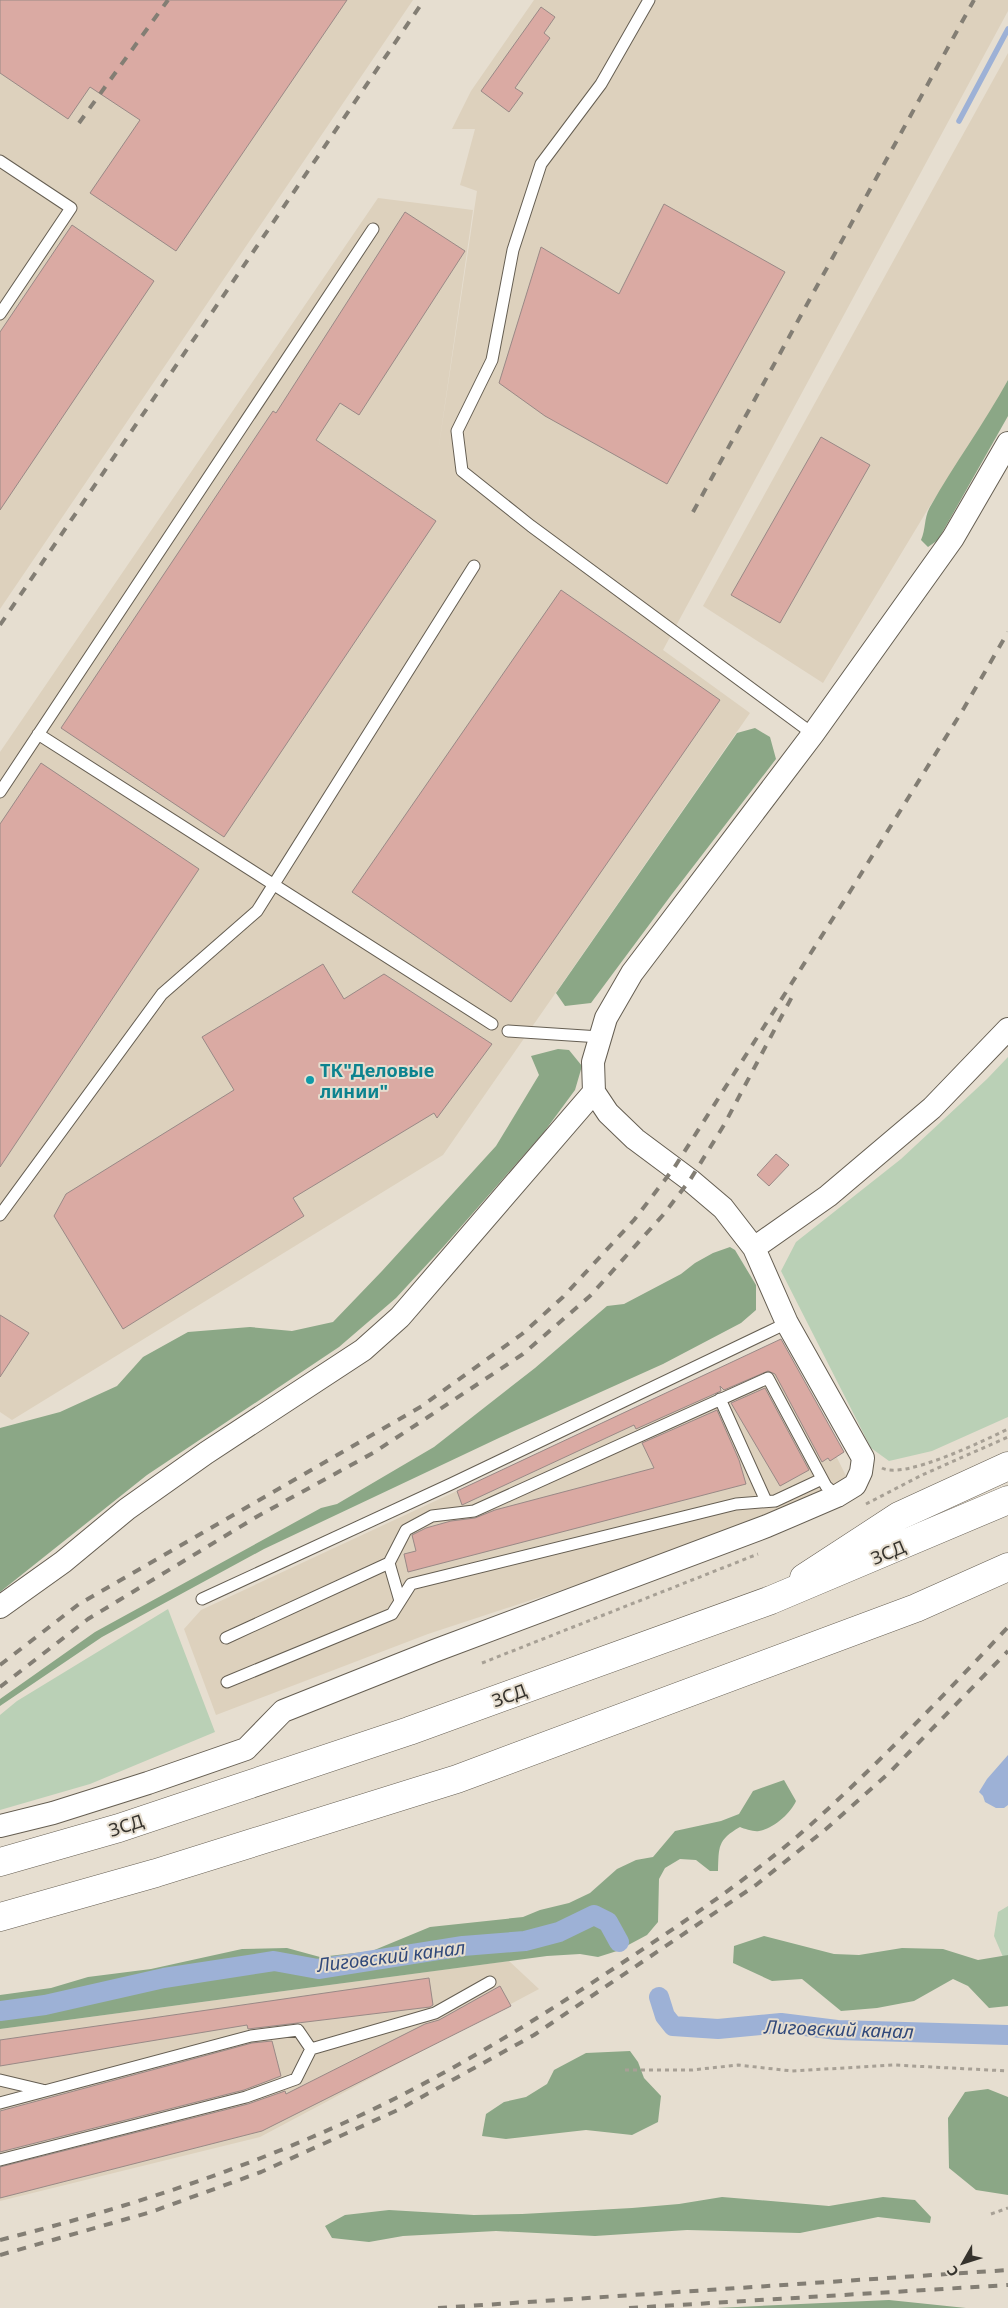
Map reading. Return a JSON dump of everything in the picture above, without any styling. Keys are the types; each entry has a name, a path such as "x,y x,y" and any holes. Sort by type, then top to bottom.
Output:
{"main road":[{"path":"770,1600 899,1516 1008,1466"},
{"name":"ЗСД","path":"0,1862 119,1828 409,1731 770,1600 1008,1500"},
{"path":"0,1917 156,1873 457,1779 916,1608 1008,1567"}],"street":[{"path":"0,1826 129,1789 246,1749 283,1711 434,1651 767,1526 837,1496 855,1485 861,1472 862,1458 787,1323 754,1248 722,1208 690,1180 635,1139 608,1113 594,1092 593,1062 606,1018 632,973 813,734 953,538 1008,443"},
{"path":"754,1248 828,1196 932,1108 1008,1029"},
{"path":"0,1607 63,1562 127,1510 198,1459 364,1350 400,1317 594,1092"}],"lane":[{"path":"649,0 601,84 541,164 514,250 492,360 457,431 462,471 531,526 813,734"},
{"path":"0,162 71,208 0,314"},
{"path":"0,792 373,229"},
{"path":"0,1215 162,994 257,911 474,566"},
{"path":"38,734 273,886 492,1024"},
{"path":"508,1031 600,1038"},
{"path":"202,1599 451,1484 787,1323"},
{"path":"226,1638 389,1563 406,1530 432,1516 474,1510 768,1378 822,1479 837,1496"},
{"path":"720,1400 766,1501"},
{"path":"227,1682 392,1614 411,1584 736,1504 775,1501 822,1479"},
{"path":"389,1563 400,1601"},
{"path":"0,2160 246,2097 288,2082 296,2079 312,2049 435,2013 490,1982"},
{"path":"0,2103 251,2036 298,2030 312,2049"},
{"path":"0,2080 44,2091"}],"path":[{"path":"862,1458 886,1470 897,1471 942,1458 1008,1429"},
{"path":"625,2070 692,2070 738,2066 792,2071 894,2065 1008,2071"},
{"path":"991,2214 1008,2208"}],"shaded area":[{"path":"0,0 413,0 0,609"},
{"path":"534,0 1008,0 1008,11 663,650 750,713 443,1155 12,1420 0,1412 0,752 378,198 473,210 438,452 477,191 460,185 475,129 452,129 471,91"},
{"path":"1008,53 1008,380 987,419 928,509 823,683 703,606"},
{"path":"779,1341 850,1484 650,1561 428,1634 216,1715 184,1629 201,1610"},
{"path":"509,1961 539,1989 260,2137 0,2201 0,2029"}],"green space":[{"path":"1008,380 1008,416 938,540 928,547 921,540 928,511"},
{"path":"755,728 770,737 776,759 591,1003 565,1006 556,993 737,733"},
{"path":"558,1049 569,1050 582,1066 575,1090 544,1132 396,1298 339,1347 147,1475 0,1592 0,1428 60,1412 117,1386 143,1357 188,1332 250,1327 292,1331 333,1322 496,1146 539,1075 531,1056"},
{"path":"1008,1057 1008,1417 932,1451 889,1461 871,1448 781,1271 796,1242 901,1159"},
{"path":"730,1247 735,1250 756,1285 756,1310 741,1323 663,1364 501,1437 264,1549 102,1637 0,1706 0,1699 95,1632 321,1508 337,1504 434,1447 535,1368 607,1306 624,1304 681,1274 695,1263 713,1253"},
{"path":"168,1609 215,1732 90,1784 0,1810 0,1715 17,1701"},
{"path":"784,1780 796,1801 786,1815 776,1824 764,1830 755,1831 740,1827 727,1836 719,1850 718,1871 710,1871 696,1860 680,1859 665,1868 659,1879 658,1922 647,1935 617,1951 598,1957 580,1954 547,1956 0,2029 0,1995 51,1988 88,1977 151,1969 242,1949 287,1948 320,1957 372,1951 430,1927 523,1917 540,1910 569,1903 590,1893 617,1869 636,1860 653,1857 675,1831 721,1821 739,1814 753,1791"},
{"path":"1008,1906 1008,1955 1003,1957 994,1936 998,1912"},
{"path":"764,1936 834,1954 859,1955 902,1948 943,1949 978,1960 1008,1955 1008,2006 989,2008 968,1986 953,1979 914,2001 877,2008 841,2011 802,1979 772,1981 733,1963 734,1946"},
{"path":"630,2051 638,2062 644,2078 661,2096 658,2122 632,2135 586,2130 506,2139 482,2136 486,2114 504,2102 526,2097 547,2084 554,2070 586,2053"},
{"path":"988,2089 1008,2097 1008,2195 976,2190 949,2168 948,2118 965,2092"},
{"path":"722,2197 829,2206 883,2197 915,2200 931,2217 930,2223 878,2217 800,2233 687,2230 595,2236 496,2231 403,2236 369,2242 332,2238 325,2226 345,2215 389,2210 474,2215 522,2214 632,2208 679,2204"},
{"path":"889,2300 966,2308 716,2308"}],"water":[{"path":"1008,1755 1008,1805 1004,1808 996,1808 985,1802 979,1792 987,1779"}],"building":[{"path":"0,0 347,0 176,251 90,193 140,120 90,87 68,119 0,73"},
{"path":"541,7 555,17 544,33 550,38 515,88 523,93 509,112 481,91"},
{"path":"664,204 785,272 667,484 545,416 499,383 541,247 619,294"},
{"path":"405,212 465,251 359,415 340,403 316,440 436,521 224,837 61,728 273,411 276,413"},
{"path":"72,225 154,281 0,510 0,332"},
{"path":"821,437 870,465 780,623 731,595"},
{"path":"561,590 720,700 511,1002 352,892"},
{"path":"41,763 199,869 0,1167 0,824"},
{"path":"323,964 344,999 384,974 492,1044 437,1118 434,1113 293,1198 304,1216 123,1329 54,1216 66,1194 234,1090 202,1037"},
{"path":"776,1154 789,1165 769,1186 757,1175"},
{"path":"0,1315 29,1333 0,1377"},
{"path":"781,1339 844,1452 830,1461 828,1458 822,1462 775,1374 768,1371 724,1390 720,1386 721,1391 636,1429 634,1425 462,1505 457,1491"},
{"path":"765,1388 809,1470 780,1486 731,1403"},
{"path":"717,1410 739,1460 746,1484 408,1572 404,1554 416,1551 412,1535 426,1528 451,1521 475,1518 495,1510 654,1468 642,1443"},
{"path":"429,1978 433,2005 430,2007 248,2029 247,2025 0,2066 0,2040"},
{"path":"500,1986 511,2006 262,2131 0,2198 0,2167 248,2104 285,2091 286,2094 425,2024 439,2020"},
{"path":"272,2041 281,2076 244,2090 0,2152 0,2111 252,2043"}],"waterway":[{"path":"959,121 1008,29"},
{"name":"Лиговский канал","path":"0,2011 45,2005 164,1978 274,1961 318,1969 463,1946 525,1941 559,1932 594,1915 608,1922 619,1942"},
{"name":"Лиговский канал","path":"659,1997 665,2016 673,2026 718,2029 781,2023 837,2030 1008,2035"}],"railway":[{"path":"79,123 168,0"},
{"path":"0,625 424,0"},
{"path":"693,512 974,0"},
{"path":"0,1665 79,1604 422,1406 522,1334 563,1297 634,1220 674,1168 851,890 964,708 1008,632"},
{"path":"0,1687 88,1619 258,1516 373,1453 428,1417 523,1354 590,1296 663,1215 690,1180 724,1125 795,991"},
{"path":"0,2240 152,2197 251,2162 349,2121 396,2098 514,2032 677,1926 773,1857 817,1819 891,1749 1008,1627"},
{"path":"0,2255 151,2212 261,2172 400,2109 534,2035 756,1885 826,1829 889,1773 1008,1651"},
{"path":"438,2308 1008,2270"},
{"path":"629,2308 1008,2285"}],"place":[{"name":"ТК\"Деловые линии\"","path":"310,1080"}]}
